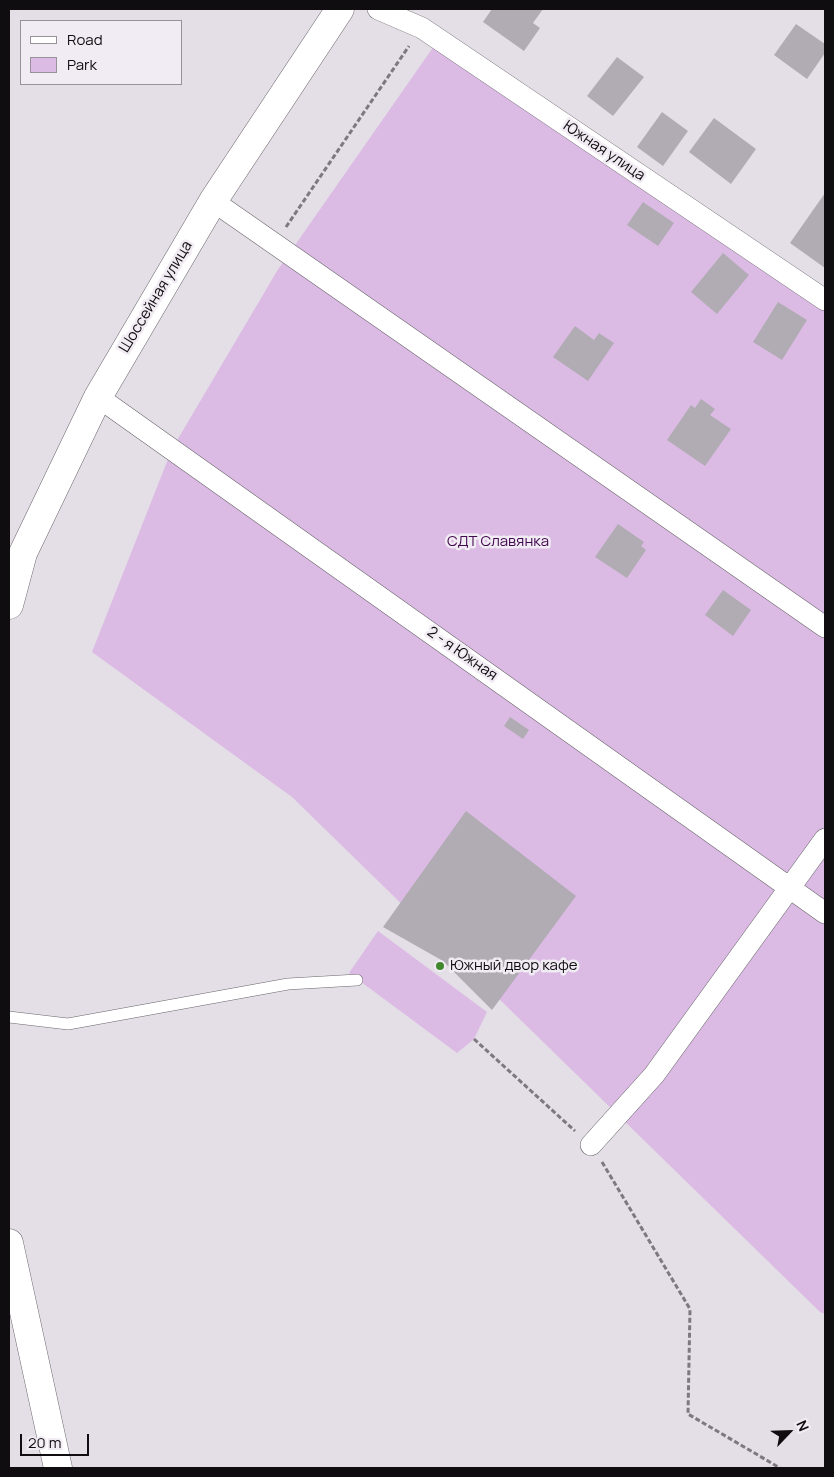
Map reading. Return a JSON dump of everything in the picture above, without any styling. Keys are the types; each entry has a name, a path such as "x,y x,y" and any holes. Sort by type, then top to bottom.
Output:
{"main road":[{"name":"Шоссейная улица","path":"9,605 23,553 98,396 213,201 340,9"},
{"path":"9,1243 58,1468"}],"street":[{"name":"Южная улица","path":"378,9 422,28 825,300"},
{"path":"213,201 825,627"},
{"name":"2 - я Южная","path":"98,396 825,913"},
{"path":"592,1145 654,1075 825,839"}],"lane":[{"path":"9,1017 68,1024 288,984 357,980"}],"path":[{"path":"275,244 422,28"},
{"path":"474,1039 592,1145 690,1309 688,1414 780,1468"}],"green space":[{"name":"СДТ Славянка","path":"434,46 825,304 825,1314 820,1312 292,797 92,652 172,449 277,271"},
{"path":"378,931 487,1012 474,1039 457,1053 349,973"}],"building":[{"path":"492,9 543,9 533,23 540,28 524,51 483,22"},
{"path":"796,24 825,44 825,53 807,79 774,55"},
{"path":"617,57 644,77 613,116 587,96"},
{"path":"662,112 688,131 663,166 637,147"},
{"path":"714,118 756,149 731,184 689,152"},
{"path":"825,193 825,268 790,243"},
{"path":"643,202 674,223 658,246 627,225"},
{"path":"723,253 749,275 717,314 691,292"},
{"path":"778,302 807,320 782,360 753,342"},
{"path":"575,326 594,340 599,333 614,343 588,381 553,357"},
{"path":"701,399 715,409 710,415 731,429 705,466 667,440 691,405 695,408"},
{"path":"618,524 644,542 641,546 646,550 627,578 595,557"},
{"path":"723,590 751,610 733,636 705,615"},
{"path":"510,717 529,730 523,739 504,726"},
{"path":"466,811 576,896 492,1010 443,961 383,927"}],"place":[{"name":"Южный двор кафе","path":"440,966"}]}
